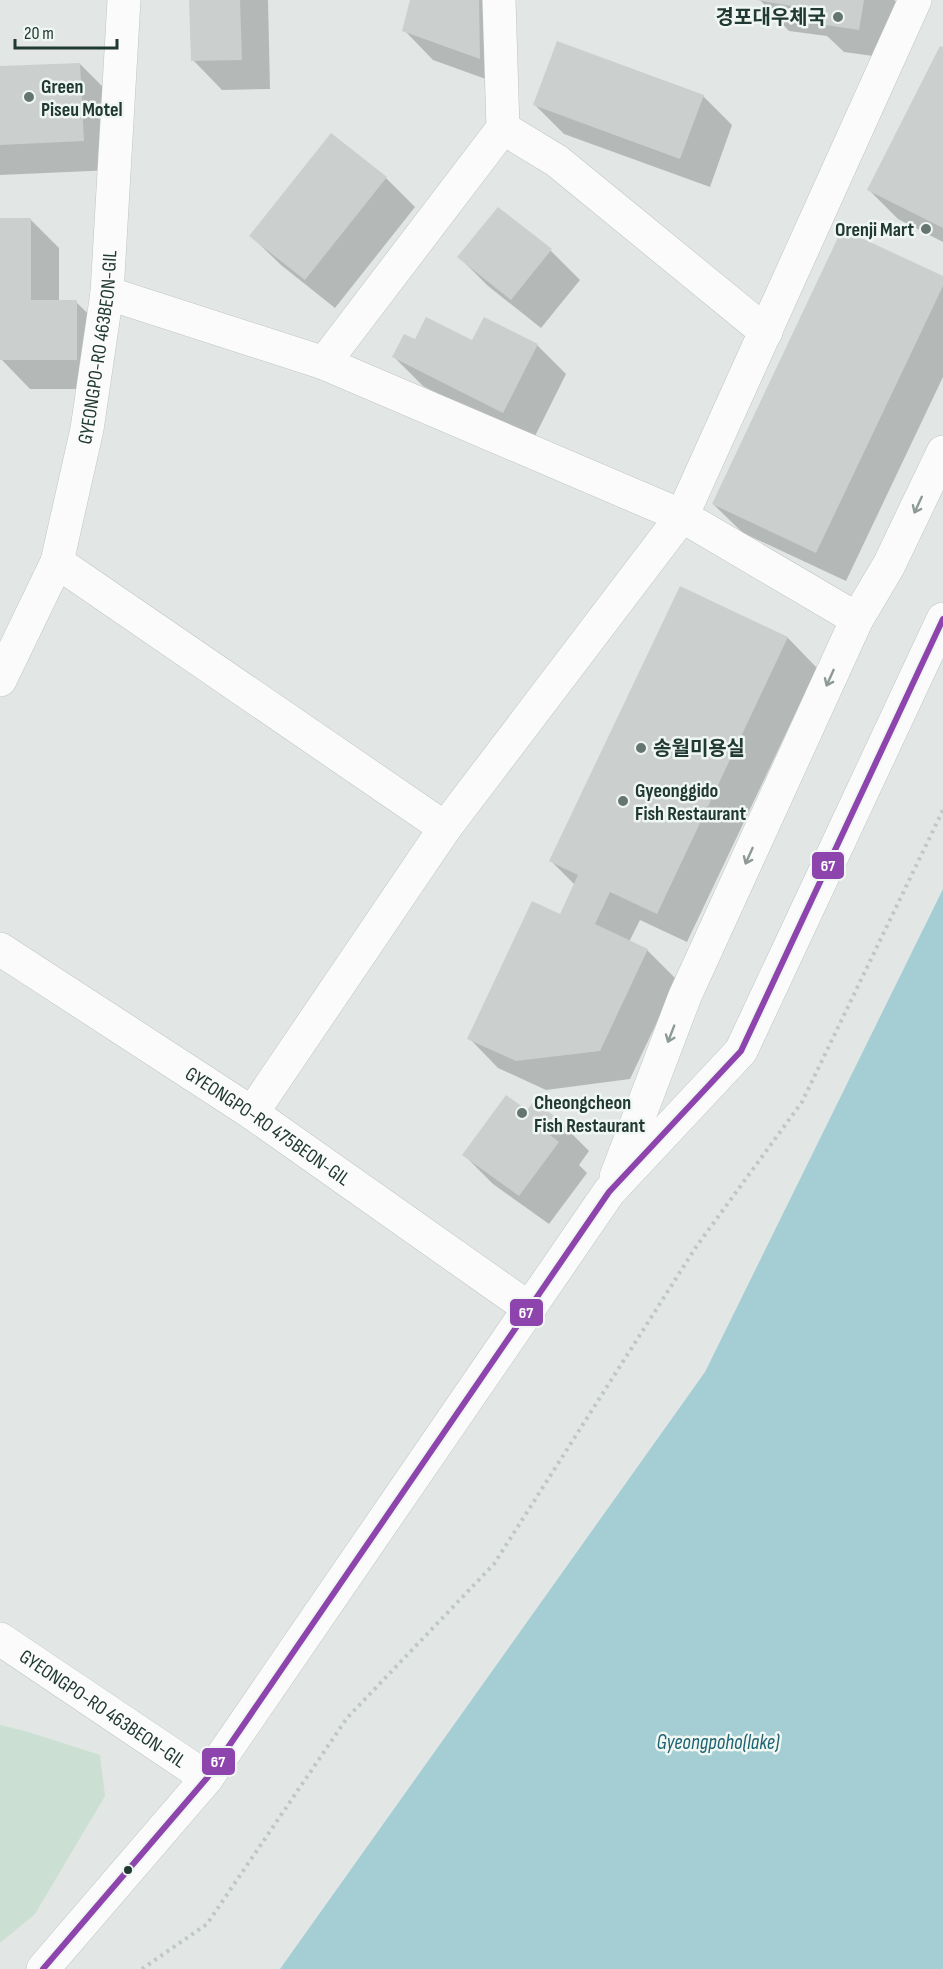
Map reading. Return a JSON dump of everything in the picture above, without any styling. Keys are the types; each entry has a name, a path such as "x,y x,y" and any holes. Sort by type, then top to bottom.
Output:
{"street":[{"name":"GYEONGPO-RO 463BEON-GIL","path":"0,680 57,562 87,429 107,293 124,0"},
{"path":"324,363 503,128 500,0"},
{"path":"252,1113 445,828 682,516 915,0"},
{"path":"503,128 557,161 766,332"},
{"path":"107,293 324,363 682,516 857,619"},
{"path":"609,1192 685,996 857,619 889,565 943,452"},
{"path":"57,562 445,828"},
{"path":"43,1969 207,1778 609,1192 741,1051 943,619"},
{"name":"GYEONGPO-RO 475BEON-GIL","path":"0,949 252,1113 530,1309"},
{"name":"GYEONGPO-RO 463BEON-GIL","path":"0,1639 207,1778"}],"path":[{"path":"142,1969 207,1924 347,1718 494,1564 696,1247 802,1102 943,810"}],"green space":[{"path":"0,1725 100,1755 105,1796 35,1914 0,1943"}],"water":[{"name":"Gyeongpoho(lake)","path":"943,889 943,1969 280,1969 705,1372"}],"building":[{"path":"189,0 240,0 242,60 191,61"},
{"path":"410,0 479,0 480,59 402,31"},
{"name":"경포대우체국","path":"756,0 864,0 859,30 813,23 815,10"},
{"path":"557,41 704,95 680,159 533,105"},
{"path":"940,46 943,47 943,228 867,190"},
{"path":"80,63 84,141 0,145 0,66"},
{"path":"331,133 387,177 305,280 249,236"},
{"path":"498,207 552,249 511,300 457,257"},
{"path":"0,218 31,218 31,300 77,300 77,360 0,360"},
{"path":"842,229 943,276 943,286 816,553 712,504"},
{"path":"426,317 472,340 484,317 538,344 503,413 392,357 404,334 415,339"},
{"path":"680,586 788,637 657,914 610,892 595,924 648,949 600,1051 516,1061 467,1039 532,901 560,914 578,875 549,861"},
{"path":"506,1095 527,1110 534,1101 561,1121 550,1135 559,1142 519,1196 462,1155"}],"transit line":[{"name":"67","path":"43,1969 207,1778 609,1192 741,1051 943,619"}],"place":[{"name":"경포대우체국","path":"838,17"},
{"name":"Green Piseu Motel","path":"29,97"},
{"name":"Orenji Mart","path":"926,229"},
{"name":"송월미용실","path":"641,748"},
{"name":"Gyeonggido Fish Restaurant","path":"623,801"},
{"name":"Cheongcheon Fish Restaurant","path":"522,1113"}]}
